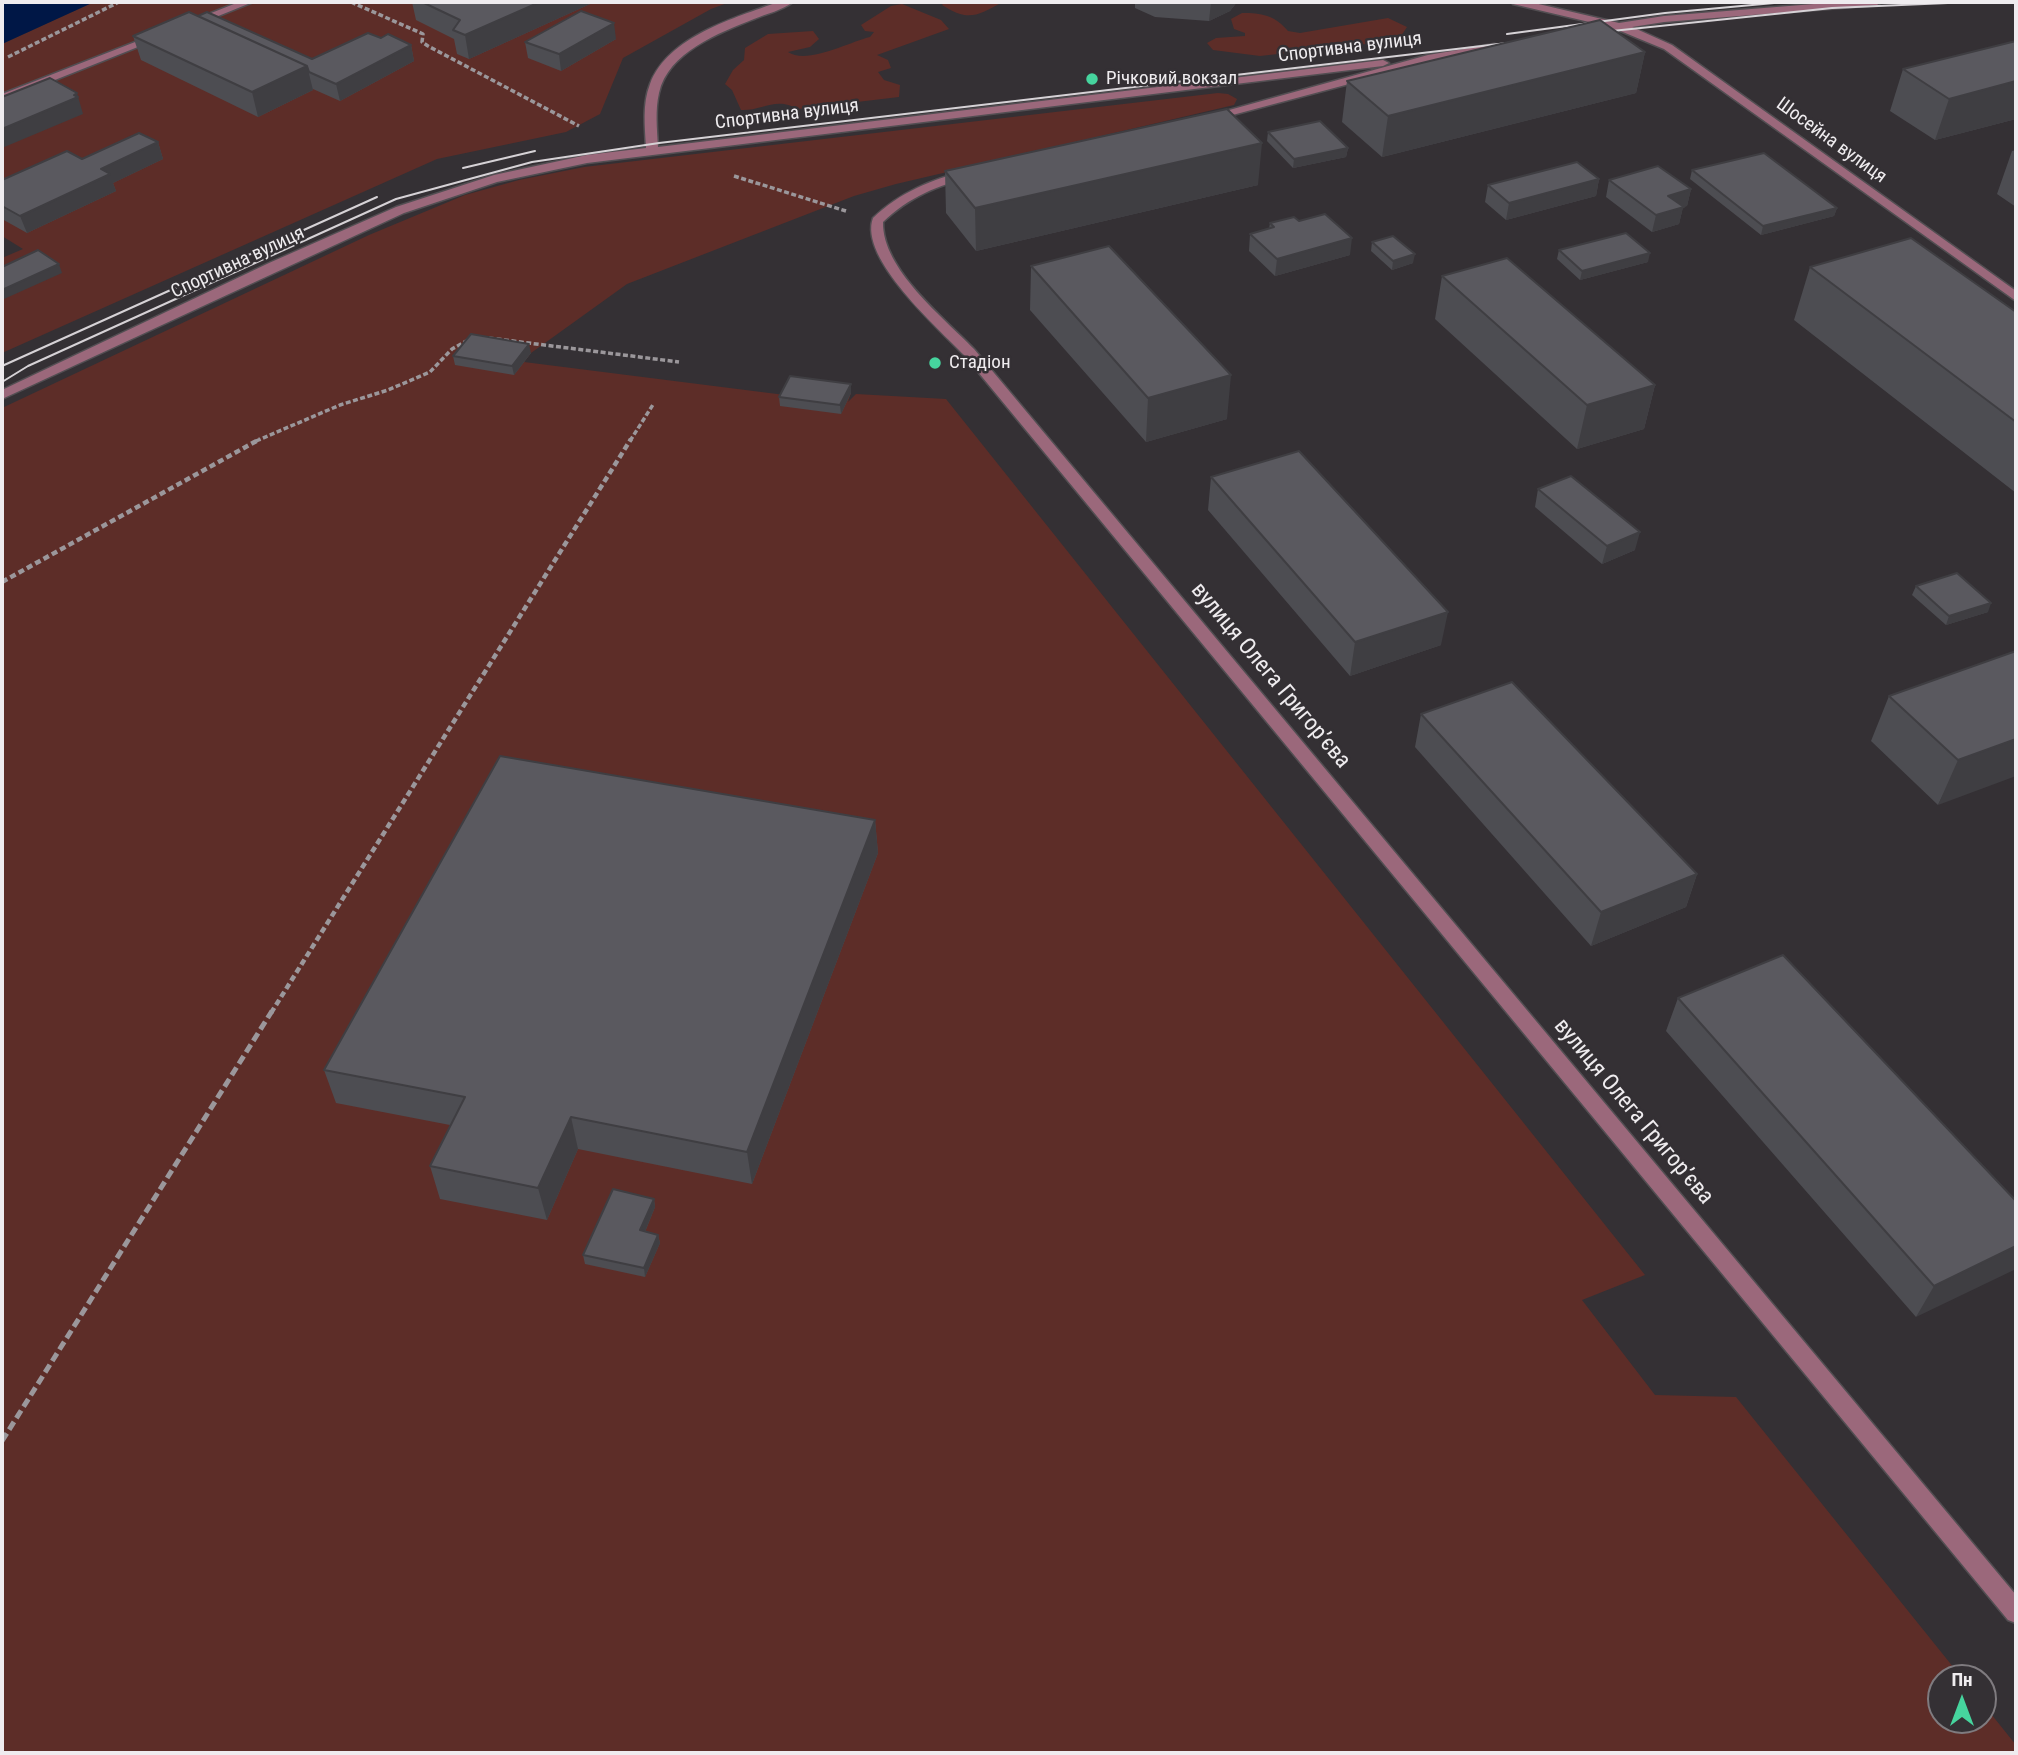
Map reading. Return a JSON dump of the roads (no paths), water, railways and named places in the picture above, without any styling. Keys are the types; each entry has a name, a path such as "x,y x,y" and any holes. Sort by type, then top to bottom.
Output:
{"street":[{"path":"2,98 248,2"},
{"path":"652,151 652,96 658,76 669,63 689,48 738,20 788,2"},
{"path":"1517,2 1619,26"},
{"path":"1570,34 1731,13 1877,2"},
{"name":"Шосейна вулиця","path":"1619,26 1668,47 2016,298"},
{"name":"Спортивна вулиця","path":"2,395 400,210 463,188 529,170 587,159 1440,56 1506,45"},
{"path":"1195,121 1272,103 1440,56"},
{"name":"вулиця Олега Григорʼєва","path":"978,171 930,184 906,196 877,221 877,240 886,257 920,300 978,363 2016,1612"}],"water":[{"path":"2,2 94,2 2,44"}],"tram line":[{"path":"1507,34 1665,13 1785,2"},
{"path":"1593,33 1832,8 1971,2"},
{"path":"2,382 28,366 396,199 532,162 659,143 1524,41"},
{"path":"463,168 535,151"},
{"path":"2,366 377,197"}],"place":[{"name":"Річковий вокзал","path":"1092,79"},
{"name":"Стадіон","path":"935,363"}]}
